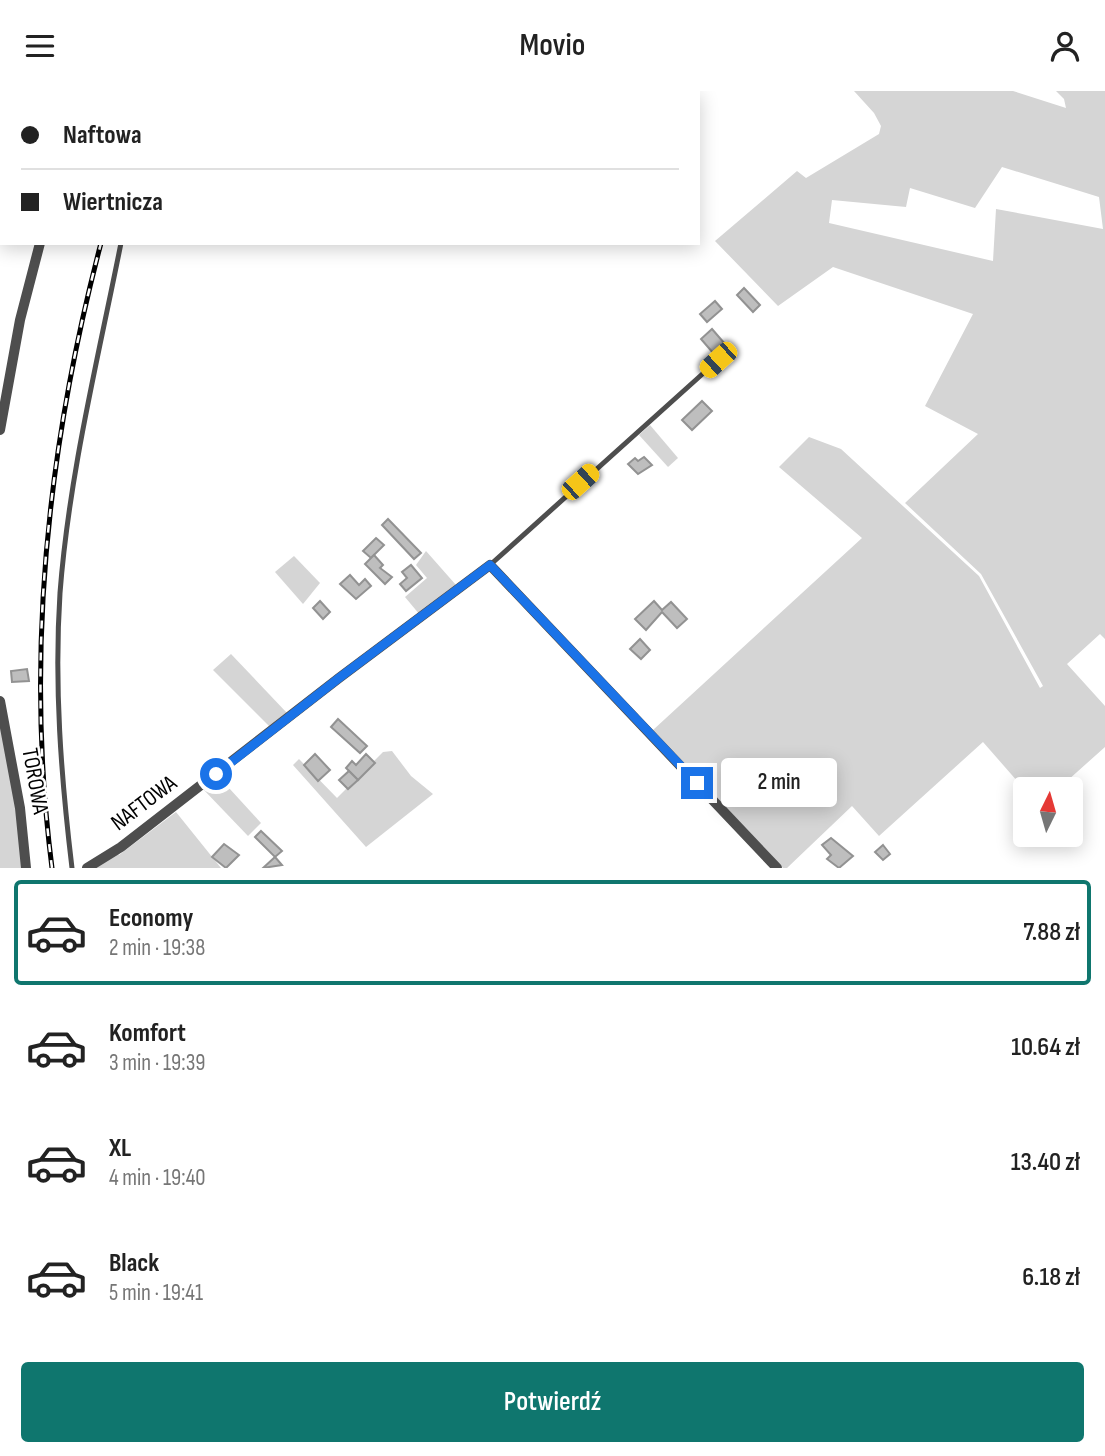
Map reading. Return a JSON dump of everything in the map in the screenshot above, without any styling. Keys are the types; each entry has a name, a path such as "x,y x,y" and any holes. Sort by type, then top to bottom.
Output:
{"street":[{"path":"0,430 20,320 39,245"},
{"path":"490,565 776,868"},
{"name":"NAFTOWA","path":"87,868 121,847 490,565"},
{"name":"TOROWA","path":"0,701 20,808 26,868"}],"lane":[{"path":"72,868 60,767 60,593 85,426 121,245"},
{"path":"490,565 718,360"}],"shaded area":[{"path":"854,91 1013,91 1066,108 1064,99 1056,91 1105,91 1105,639 1100,634 1067,664 1105,706 1105,747 1071,777 1014,777 983,742 879,836 852,806 787,868 783,868 653,730 862,538 779,467 809,437 841,449 979,576 1040,688 1043,686 981,574 905,503 978,434 925,406 973,314 833,267 778,306 715,241 797,171 806,178 879,134 881,126 874,113","holes":["1002,167 1099,197 1103,229 996,209 993,261 829,223 832,200 906,207 910,188 975,208"]},
{"path":"650,425 678,458 668,467 639,435"},
{"path":"426,551 456,585 420,615 405,597 427,578 416,565"},
{"path":"294,556 320,583 303,604 275,572"},
{"path":"231,654 287,713 271,728 213,670"},
{"path":"0,721 14,786 22,868 0,868"},
{"path":"392,751 411,776 433,794 366,847 293,765 299,759 337,798 383,752"},
{"path":"218,776 261,823 248,836 202,788"},
{"path":"176,812 221,868 87,868 115,850 119,855"}],"building":[{"path":"744,288 760,305 753,312 737,295"},
{"path":"715,301 722,309 707,322 700,314"},
{"path":"712,329 725,344 714,354 701,339"},
{"path":"702,401 712,411 692,430 682,420"},
{"path":"644,457 652,465 638,474 628,464 635,458 638,461"},
{"path":"388,519 421,553 414,559 382,525"},
{"path":"376,538 384,545 371,558 363,551"},
{"path":"374,555 383,565 380,568 392,577 385,584 365,564"},
{"path":"411,565 422,578 406,591 400,584 407,578 402,572"},
{"path":"350,575 359,585 365,579 371,586 356,599 340,584"},
{"path":"320,601 330,612 323,619 313,608"},
{"path":"654,601 662,610 671,602 687,619 677,628 662,612 646,630 635,619"},
{"path":"640,639 650,650 641,659 630,649"},
{"path":"27,669 29,681 12,682 11,671"},
{"path":"338,719 367,746 360,753 331,727"},
{"path":"315,754 330,770 318,781 304,765"},
{"path":"366,754 375,763 358,780 346,768 352,761 356,765"},
{"path":"349,771 358,780 348,789 339,780"},
{"path":"261,831 282,851 275,857 255,837"},
{"path":"831,838 853,856 839,868 827,859 831,855 822,845"},
{"path":"224,844 239,855 226,868 212,857"},
{"path":"883,845 890,854 883,860 875,852"},
{"path":"275,857 282,865 263,868"}],"railway":[{"path":"52,868 44,789 41,710 41,632 46,553 67,397 101,245"}],"route":[{"path":"216,774 490,565 697,783"}]}
